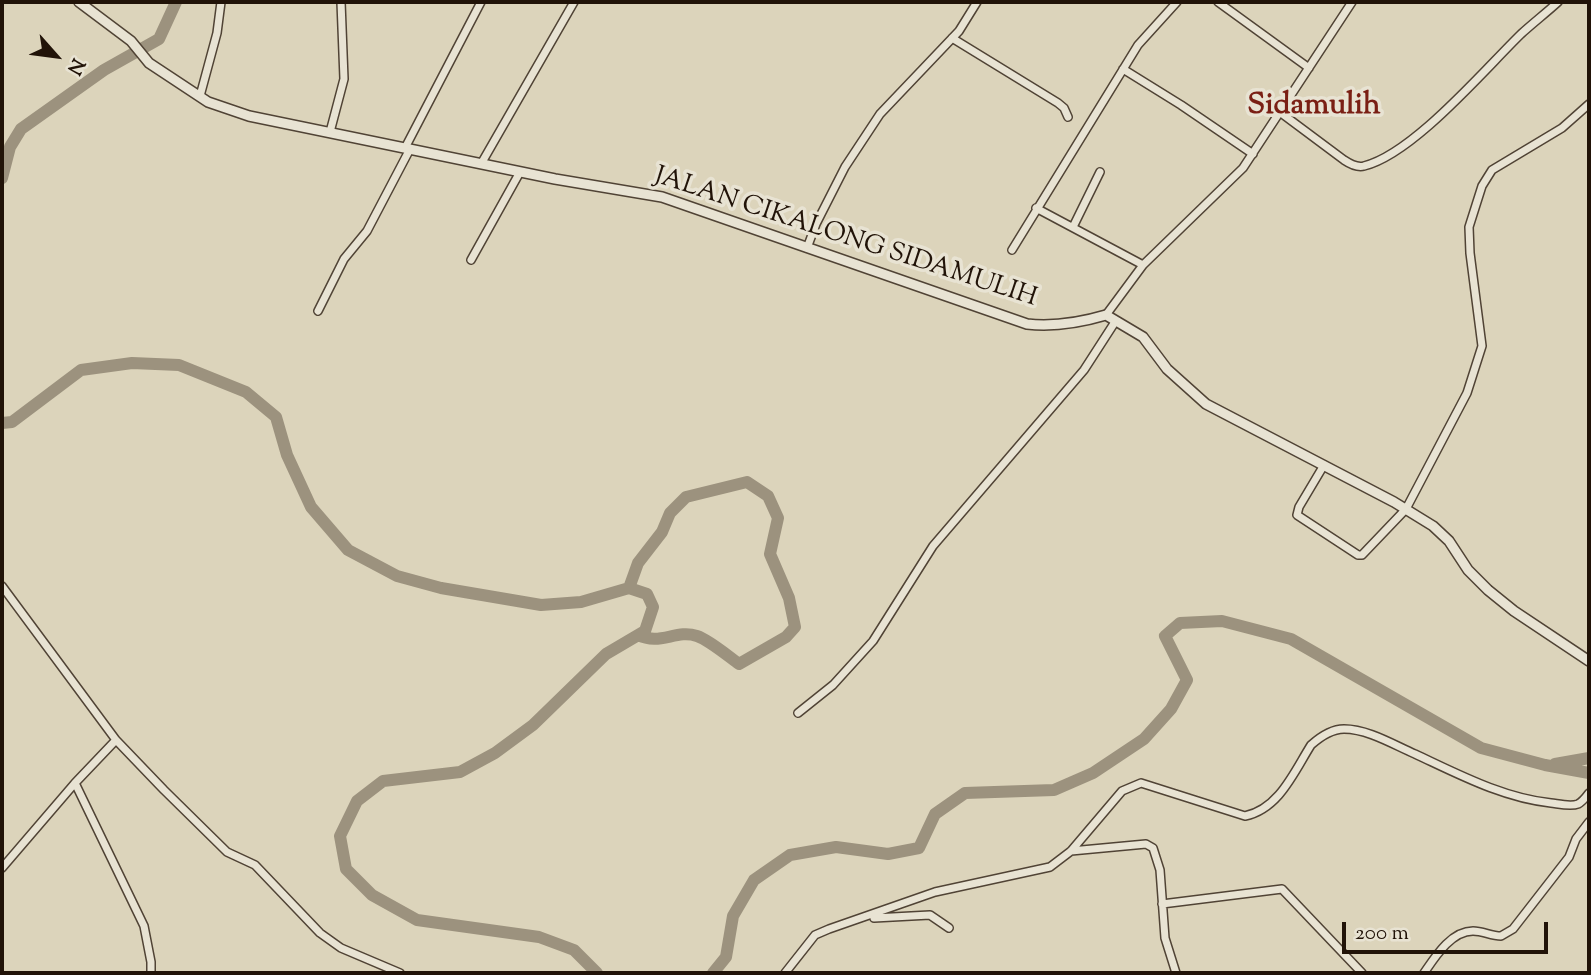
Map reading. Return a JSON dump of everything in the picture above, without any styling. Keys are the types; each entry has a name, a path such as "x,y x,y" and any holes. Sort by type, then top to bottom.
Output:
{"street":[{"name":"JALAN CIKALONG SIDAMULIH","path":"79,2 131,41 149,63 208,102 249,116 520,172 662,197 1027,324 1069,324 1106,315"},
{"path":"200,96 217,33 221,2"},
{"path":"330,132 344,79 341,2"},
{"path":"318,311 344,259 366,231 481,2"},
{"path":"481,164 574,2"},
{"path":"807,248 845,167 880,114 952,38 977,2"},
{"path":"1012,250 1123,69 1146,35 1177,2"},
{"path":"1218,2 1309,68"},
{"path":"1352,2 1243,168 1143,265 1106,315 1143,337 1167,369 1206,404 1406,509 1441,532 1468,570 1503,603 1589,661"},
{"path":"1281,113 1344,160 1362,167 1402,147 1454,102 1522,33 1558,2"},
{"path":"952,38 1058,103 1068,117"},
{"path":"1123,69 1252,154"},
{"path":"1324,465 1297,515 1358,555 1366,553 1406,509 1467,393 1482,346 1469,227 1482,186 1492,170 1562,128 1589,104"},
{"path":"471,260 520,172"},
{"path":"1073,227 1100,172"},
{"path":"1037,208 1143,265"},
{"path":"798,713 834,685 873,641 933,546 1084,370 1115,322"},
{"path":"2,586 116,740 227,852 255,864 320,933 341,948 400,973"},
{"path":"785,973 815,935 934,892 1050,867 1071,851 1122,791 1141,783 1245,816 1257,813 1276,800 1318,738 1333,731 1345,729 1377,737 1464,776 1529,800 1574,805 1589,793"},
{"path":"2,868 116,740"},
{"path":"75,783 144,926 151,973"},
{"path":"1424,973 1451,940 1462,933 1471,931 1501,936 1513,929 1569,857 1576,839 1589,822"},
{"path":"1071,851 1151,845 1160,870 1165,938 1176,973"},
{"path":"1162,904 1282,889 1362,973"},
{"path":"849,923 885,915 930,915 949,928"}],"waterway":[{"path":"2,178 10,147 21,129 104,70 159,39 176,2"},
{"path":"2,423 12,422 81,370 132,363 179,365 246,392 276,417 287,455 311,507 348,550 397,576 441,588 541,605 581,602 629,588 647,594 653,607 645,631 606,654 533,725 495,753 460,772 383,781 357,801 340,836 346,869 372,895 417,920 539,937 574,950 597,973"},
{"path":"629,588 638,563 662,532 670,513 686,497 747,482 768,496 778,518 770,554 789,598 795,627 786,637 739,664 697,636 682,634 654,639 638,635"},
{"path":"713,973 726,957 733,916 754,880 790,855 836,847 888,854 919,848 935,814 965,793 1054,790 1093,773 1144,739 1171,709 1187,680 1165,636 1180,623 1222,621 1291,639 1481,748 1545,765 1589,773"},
{"path":"1555,764 1589,758"}],"district":[{"name":"Sidamulih","path":"1314,108"}]}
